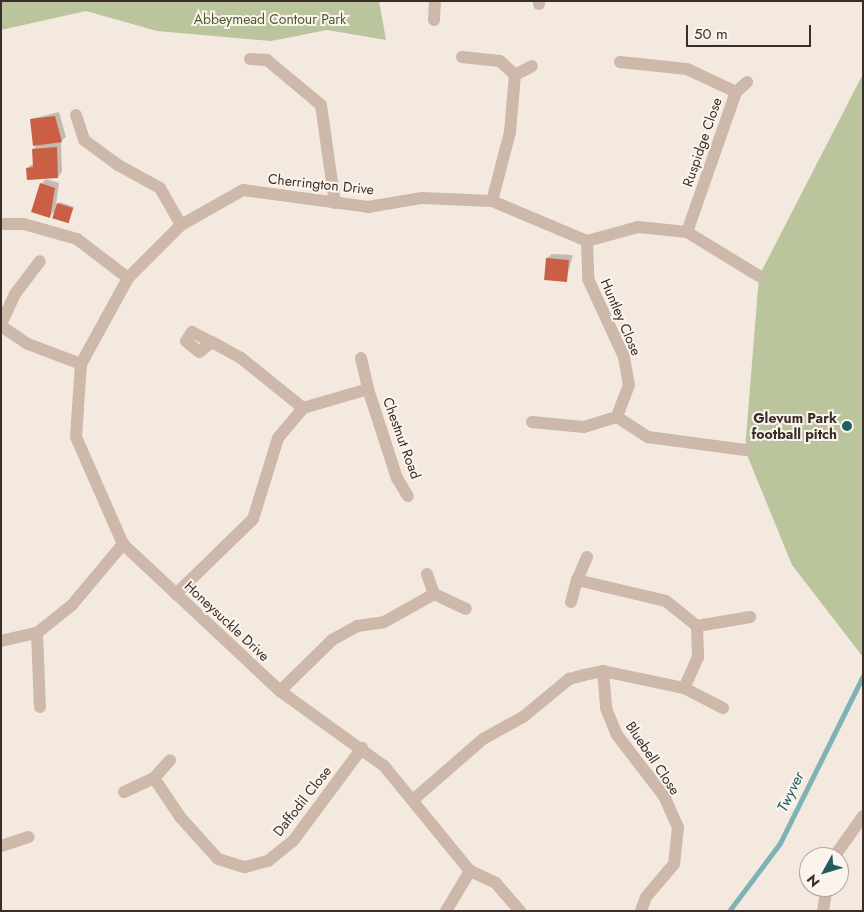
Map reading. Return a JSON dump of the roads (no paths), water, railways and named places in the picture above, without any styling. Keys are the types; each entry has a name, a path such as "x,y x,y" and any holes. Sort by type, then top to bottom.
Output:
{"street":[{"path":"434,20 435,1"},
{"path":"462,57 500,61 515,75"},
{"path":"250,59 267,60 322,102 335,203"},
{"name":"Ruspidge Close","path":"620,62 687,69 736,92 687,232"},
{"path":"515,75 532,66"},
{"path":"492,201 510,132 515,75"},
{"path":"736,92 746,82"},
{"path":"76,115 84,140 118,166 160,188 182,225"},
{"name":"Cherrington Drive","path":"128,278 182,225 243,190 368,207 422,198 492,201 587,241"},
{"path":"1,224 24,224 77,239 128,278"},
{"path":"587,241 638,227 687,232 759,276"},
{"name":"Huntley Close","path":"587,241 588,279 624,357 628,385 617,417"},
{"path":"40,261 15,294 1,325 28,344 81,364"},
{"name":"Honeysuckle Drive","path":"128,278 81,364 76,437 123,544 280,691 362,748 414,799 470,871 496,883 520,911"},
{"path":"176,594 253,519 278,438 303,408 241,358 192,332"},
{"path":"361,358 368,389"},
{"name":"Chestnut Road","path":"303,408 368,389 397,478 408,496"},
{"path":"532,422 584,427 617,417 648,437 746,450"},
{"path":"1,641 37,633 72,604 123,544"},
{"path":"571,602 577,580 587,557"},
{"path":"427,574 434,594 466,609"},
{"path":"577,580 666,601 697,626 750,618"},
{"path":"280,691 332,640 357,626 384,622 434,594"},
{"path":"684,688 698,657 697,626"},
{"path":"37,633 34,684 40,707"},
{"path":"414,799 483,739 523,717 569,679 604,671 684,688 723,708"},
{"name":"Bluebell Close","path":"604,671 606,708 617,735 664,796 678,827 674,864 646,897 641,911"},
{"name":"Daffodil Close","path":"154,778 181,818 218,859 245,867 268,861 294,841 362,748"},
{"path":"124,792 154,778 170,760"},
{"path":"841,847 863,816"},
{"path":"1,846 29,837"},
{"path":"446,911 470,871"},
{"path":"823,911 825,897"}],"waterway":[{"name":"Twyver","path":"729,911 780,843 863,676"}],"place":[{"name":"Glevum Park football pitch","path":"847,426"}],"park label":[{"name":"Abbeymead Contour Park","path":"270,19"}]}
